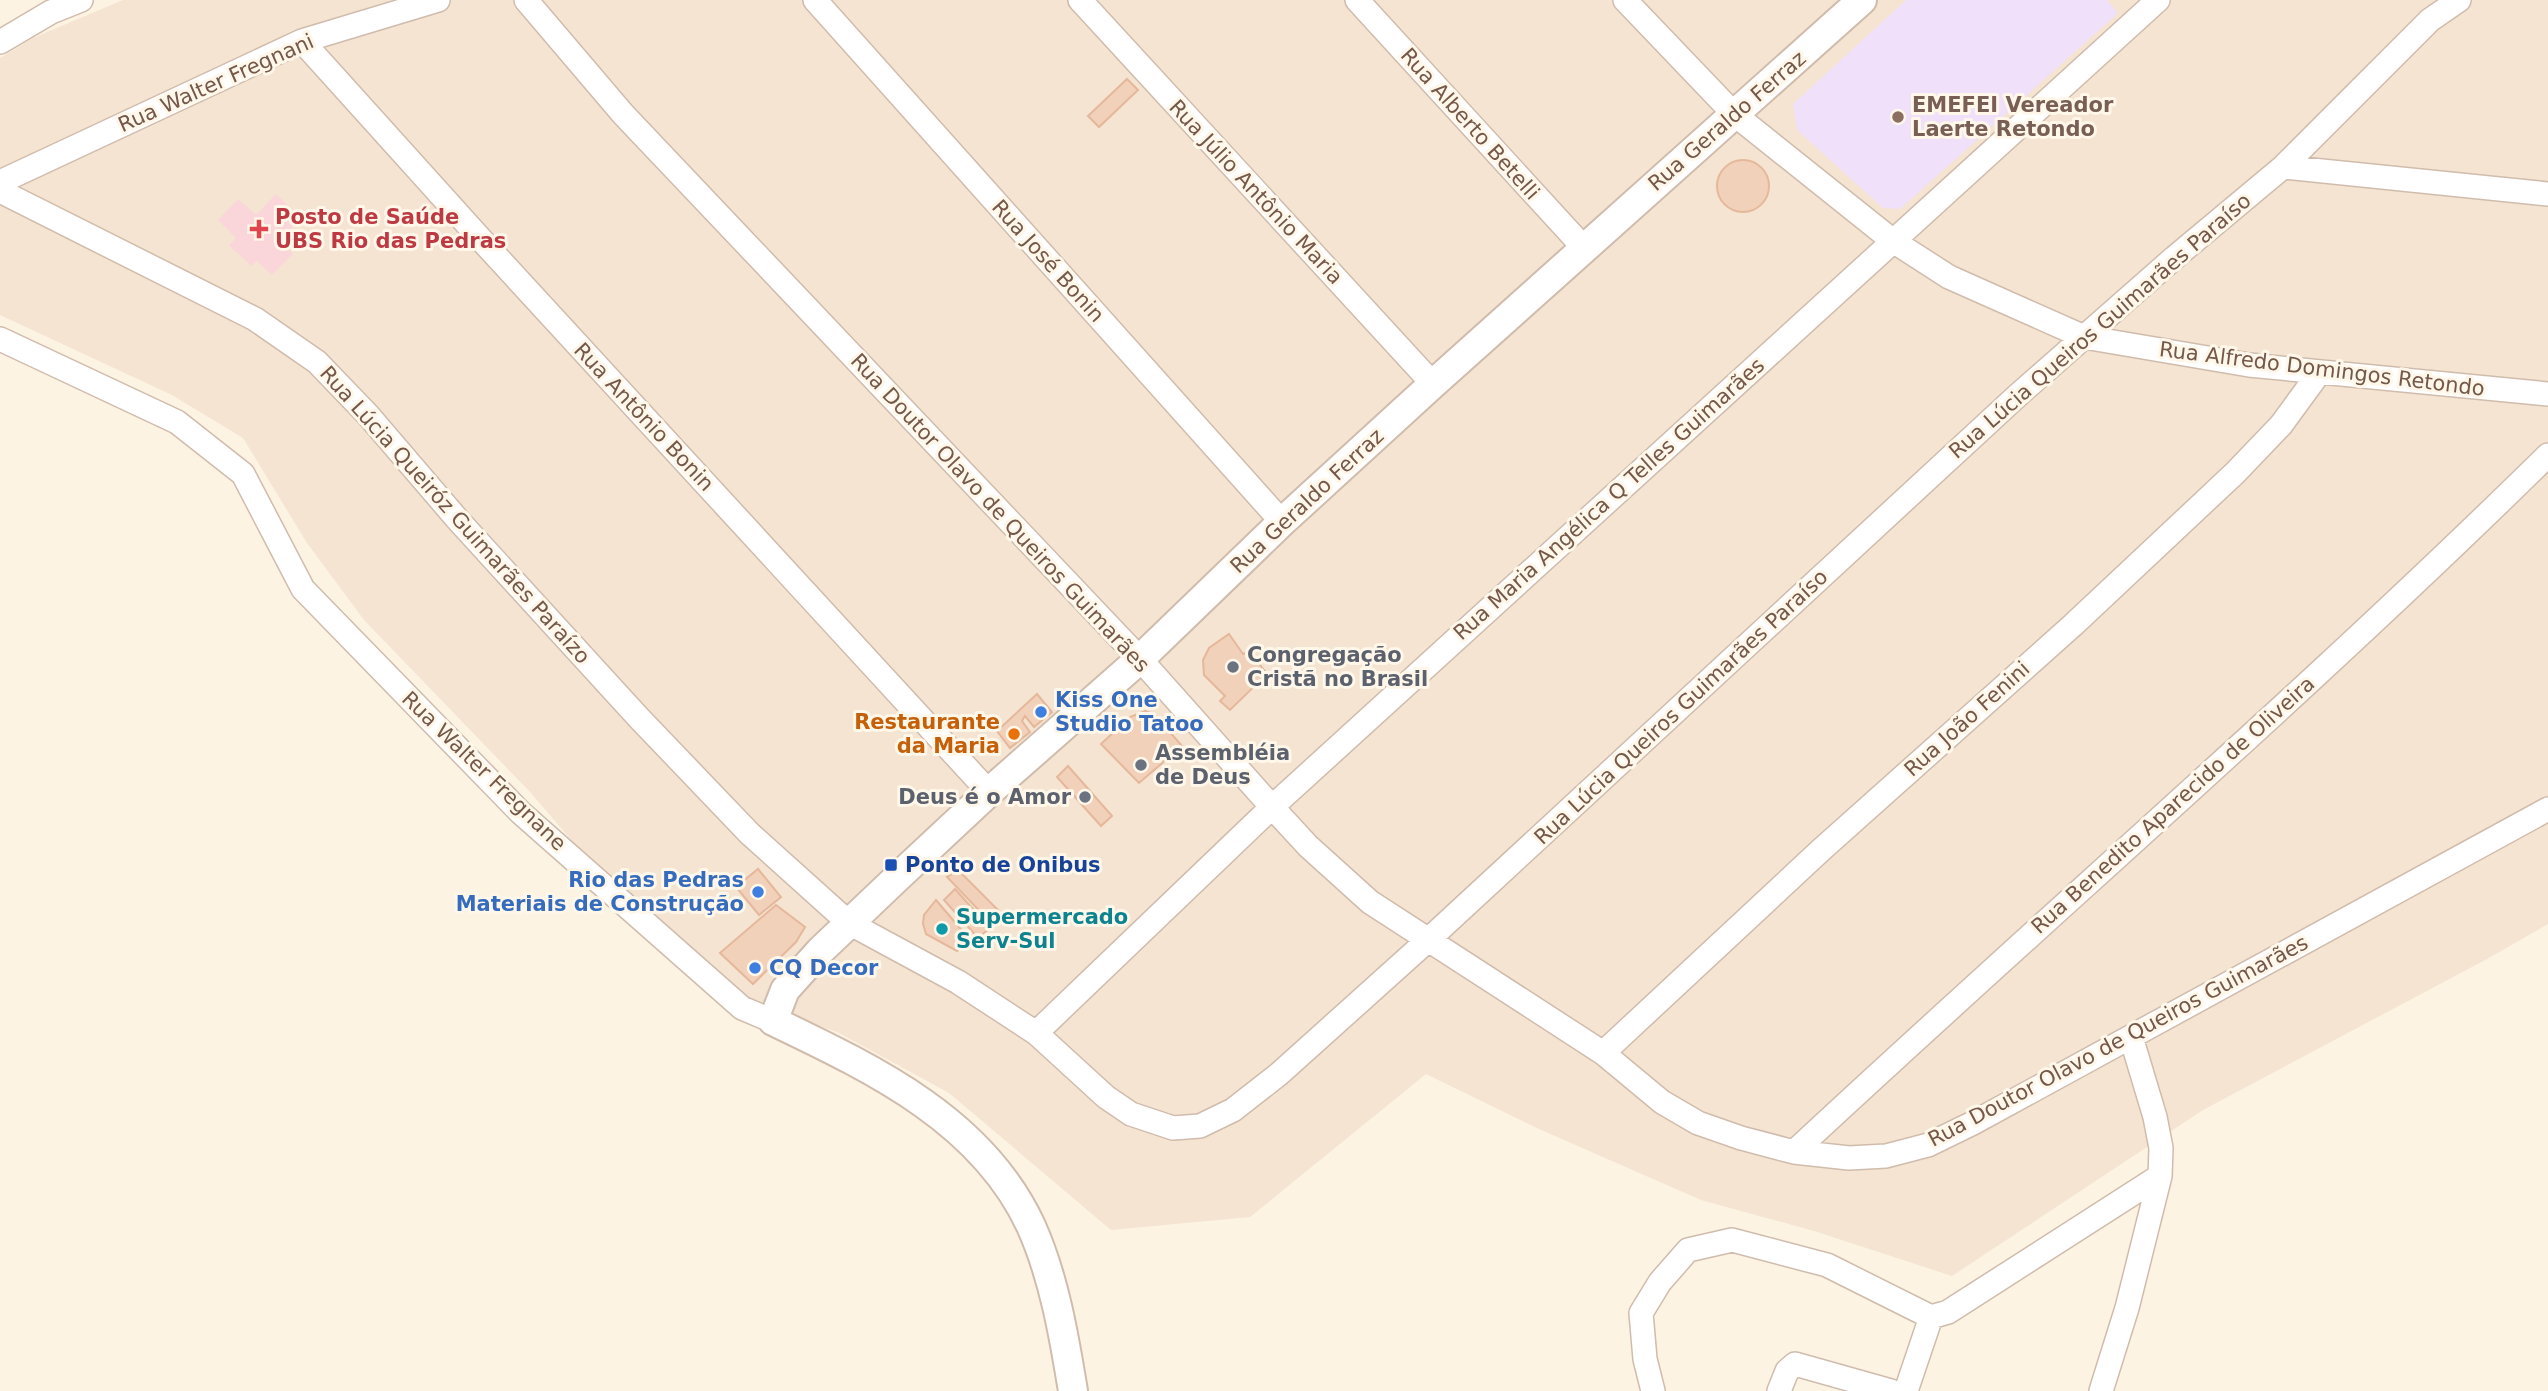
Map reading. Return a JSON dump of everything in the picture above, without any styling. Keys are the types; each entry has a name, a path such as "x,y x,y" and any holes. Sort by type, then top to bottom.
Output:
{"street":[{"path":"0,42 51,12 81,0"},
{"name":"Rua Walter Fregnani","path":"0,182 302,41 438,0"},
{"name":"Rua Doutor Olavo de Queiros Guimarães","path":"526,0 623,114 1140,659 1308,846 1370,902 1603,1053 1662,1102 1698,1123 1794,1152 1849,1158 1886,1156 1928,1145 2548,809"},
{"name":"Rua José Bonin","path":"815,0 1282,522"},
{"name":"Rua Júlio Antônio Maria","path":"1080,0 1433,384"},
{"name":"Rua Alberto Betelli","path":"1357,0 1584,248"},
{"name":"Rua Alfredo Domingos Retondo","path":"1625,0 1734,114 1893,241 1949,276 2084,337 2185,355 2319,373 2548,394"},
{"name":"Rua Geraldo Ferraz","path":"774,1020 785,990 849,923 989,792 1140,659 1282,522 1433,384 1862,0"},
{"name":"Rua Maria Angélica Q Telles Guimarães","path":"1036,1034 1272,807 2158,0"},
{"name":"Rua Lúcia Queiros Guimarães Paraíso","path":"849,923 958,982 1036,1034 1106,1097 1131,1114 1173,1128 1200,1126 1233,1110 1279,1074 1427,941 2007,405 2174,258 2283,167 2430,20 2459,0"},
{"name":"Rua Antônio Bonin","path":"302,41 504,265 989,792"},
{"path":"2283,167 2548,194"},
{"name":"Rua Lúcia Queiróz Guimarães Paraízo","path":"0,191 255,319 317,362 368,415 458,520 676,756 750,834 849,923"},
{"name":"Rua Walter Fregnane","path":"0,339 177,422 243,474 303,589 521,813 742,1008 774,1020 913,1095 943,1116 977,1148 1009,1188 1030,1226 1046,1270 1064,1335 1073,1391"},
{"name":"Rua João Fenini","path":"1603,1053 1821,850 2073,625 2235,473 2281,425 2319,373"},
{"name":"Rua Benedito Aparecido de Oliveira","path":"1794,1152 2454,547 2548,455"},
{"path":"2101,1391 2127,1308 2160,1176 2161,1148 2157,1127 2131,1037"},
{"path":"1653,1391 1645,1359 1641,1312 1661,1282 1688,1250 1732,1240 1827,1265 1931,1317 1948,1312 2160,1176"},
{"path":"1906,1391 1931,1317"},
{"path":"1779,1391 1787,1371 1795,1364 1891,1391"}],"shaded area":[{"path":"123,0 2548,0 2548,924 2203,1110 1952,1276 1814,1231 1701,1200 1539,1129 1426,1074 1250,1217 1111,1230 949,1093 837,1032 736,997 596,869 531,793 364,620 307,543 243,438 172,395 0,315 0,58 33,38"},
{"name":"EMEFEI Vereador Laerte Retondo","path":"1906,0 2107,0 2118,13 1900,209 1883,208 1797,130 1793,104"},
{"name":"Posto de Saúde UBS Rio das Pedras","path":"276,194 301,218 279,240 293,254 272,275 257,261 251,266 229,245 236,238 218,220 238,199 256,215"}],"building":[{"path":"1127,79 1138,90 1099,127 1088,116"},
{"path":"1743,160 1753,162 1761,168 1767,176 1767,196 1761,204 1753,210 1743,212 1733,210 1725,204 1719,196 1717,186 1719,176 1725,168 1733,162"},
{"name":"Congregação Cristã no Brasil","path":"1229,634 1243,654 1249,651 1267,674 1230,710 1220,701 1225,696 1204,675 1203,660 1209,648"},
{"path":"1037,694 1052,712 1034,727 1025,716 1022,721 1030,732 1010,748 997,731"},
{"name":"Assembléia de Deus","path":"1145,711 1154,714 1182,746 1139,783 1101,744 1130,717"},
{"name":"Deus é o Amor","path":"1068,766 1112,816 1101,826 1057,777"},
{"name":"Rio das Pedras Materiais de Construção","path":"758,869 781,897 759,915 736,887"},
{"path":"958,870 1003,915 991,923 947,877"},
{"path":"955,889 990,928 978,938 944,900"},
{"name":"Supermercado Serv-Sul","path":"936,900 970,940 957,951 926,934 924,915"},
{"path":"776,905 805,927 796,942 753,984 720,953"}],"place":[{"name":"EMEFEI Vereador Laerte Retondo","path":"1898,117"},
{"name":"Posto de Saúde UBS Rio das Pedras","path":"259,229"},
{"name":"Congregação Cristã no Brasil","path":"1233,667"},
{"name":"Kiss One Studio Tatoo","path":"1041,712"},
{"name":"Restaurante da Maria","path":"1014,734"},
{"name":"Assembléia de Deus","path":"1141,765"},
{"name":"Deus é o Amor","path":"1085,797"},
{"name":"Ponto de Onibus","path":"891,865"},
{"name":"Rio das Pedras Materiais de Construção","path":"758,892"},
{"name":"Supermercado Serv-Sul","path":"942,929"},
{"name":"CQ Decor","path":"755,968"}]}
